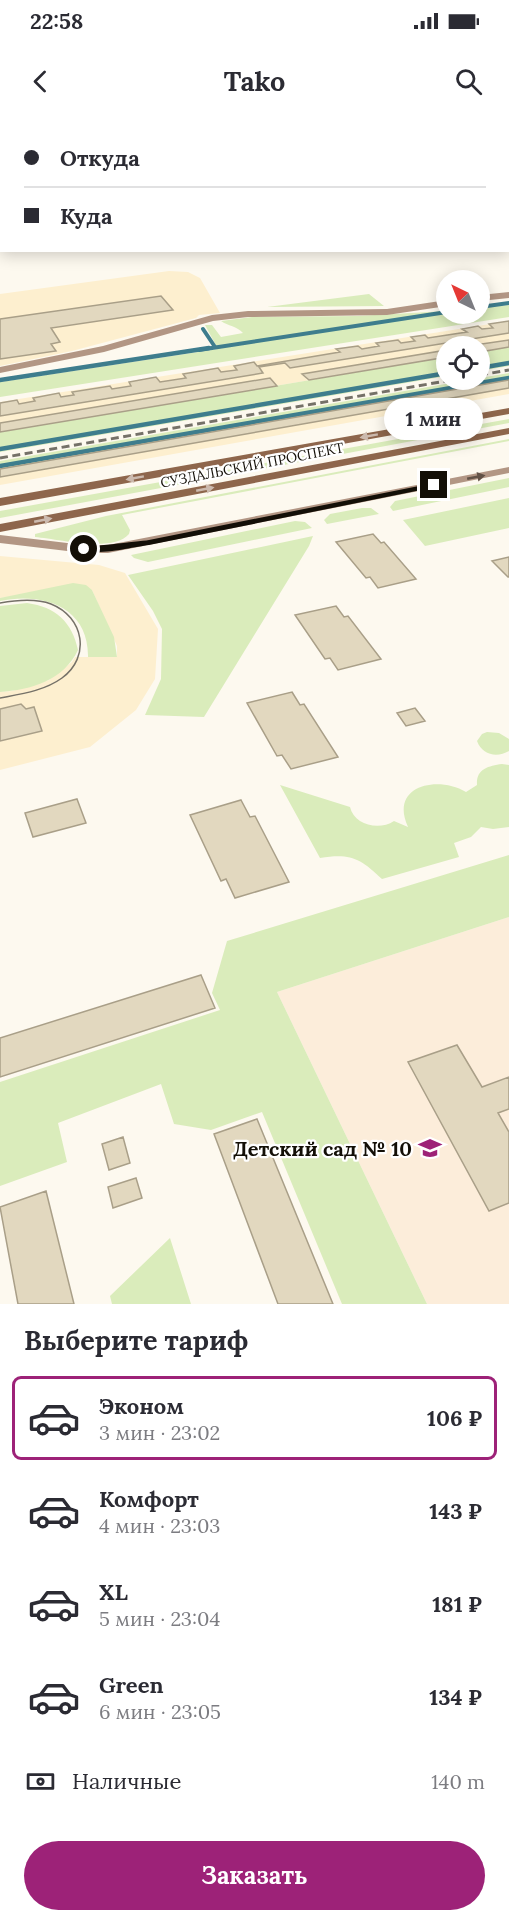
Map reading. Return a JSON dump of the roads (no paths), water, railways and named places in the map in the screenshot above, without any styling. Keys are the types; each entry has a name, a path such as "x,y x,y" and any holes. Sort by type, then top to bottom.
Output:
{"main road":[{"name":"СУЗДАЛЬСКИЙ ПРОСПЕКТ","path":"0,502 509,411"},
{"name":"СУЗДАЛЬСКИЙ ПРОСПЕКТ","path":"0,528 509,430"}],"street":[{"path":"490,297 509,295"},
{"path":"0,370 104,349 212,318 248,314 387,312 436,305"},
{"path":"0,539 84,549 108,549 149,543 509,470"}],"waterway":[{"path":"490,306 509,303"},
{"path":"199,350 436,314"},
{"path":"203,329 215,347"},
{"path":"0,380 209,348"},
{"path":"490,366 509,363"},
{"path":"0,449 436,375"},
{"path":"0,466 509,378"}],"tram line":[{"path":"0,603 32,600 51,604 71,618 80,638 77,659 62,678 48,686 0,698"}],"railway":[{"path":"490,373 509,370"},
{"path":"0,458 436,383"}],"place":[{"name":"Детский сад № 10","path":"430,1148"}]}
